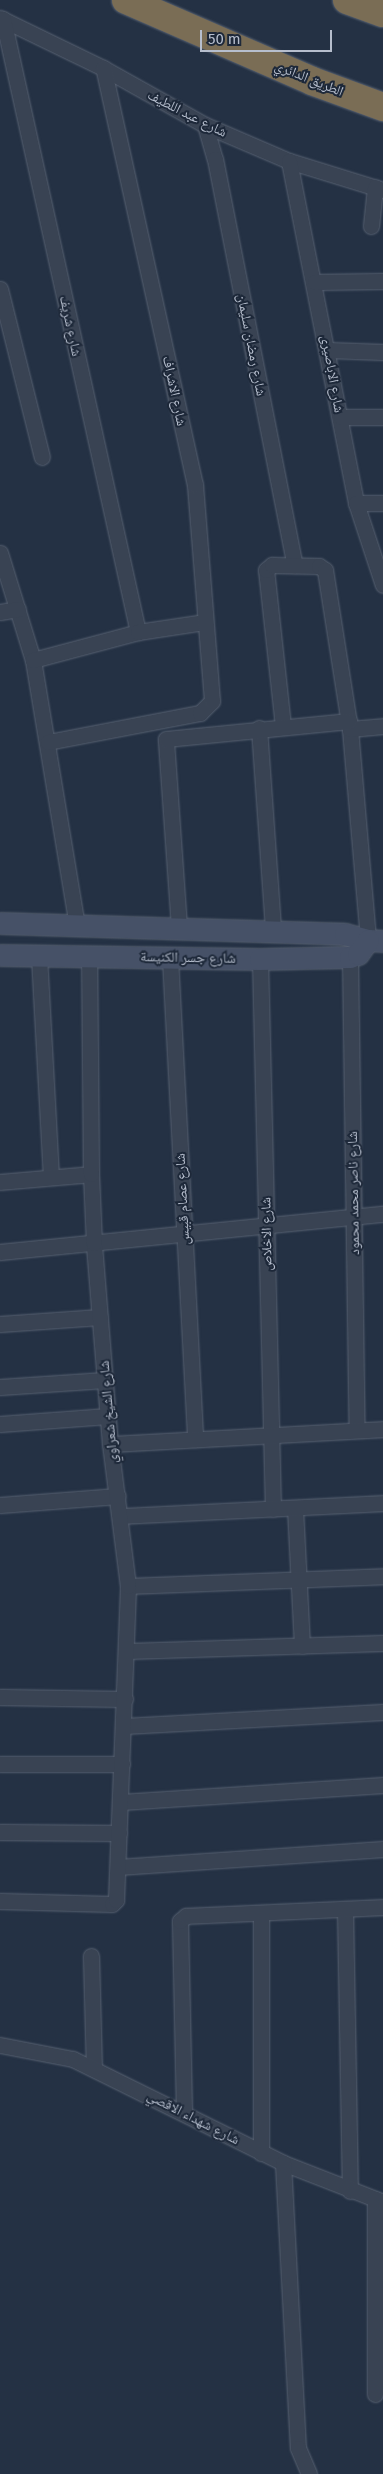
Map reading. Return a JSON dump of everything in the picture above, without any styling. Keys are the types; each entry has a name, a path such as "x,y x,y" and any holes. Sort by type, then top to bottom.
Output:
{"highway":[{"name":"الطريق الدائري","path":"126,0 312,82 383,107"},
{"path":"347,0 383,13"}],"main road":[{"path":"0,923 179,926 273,930 353,934 376,941"},
{"path":"350,957 358,954 376,941"},
{"name":"شارع جسر الكنيسة","path":"0,955 260,959 350,957"}],"street":[{"name":"شارع عبد اللطيف","path":"2,18 103,68 205,126 289,160 379,188"},
{"name":"شارع شريف","path":"2,18 138,632"},
{"name":"شارع الاشراف","path":"48,742 200,713 212,701 204,622 195,485 103,68"},
{"name":"شارع رمضان سليمان","path":"205,126 214,159 295,565"},
{"name":"شارع الاباصيرى","path":"289,160 315,282 356,502 383,584"},
{"path":"371,226 379,188"},
{"path":"315,282 383,281"},
{"path":"0,289 42,457"},
{"path":"328,350 383,352"},
{"path":"340,417 383,417"},
{"path":"356,502 383,503"},
{"path":"1,558 33,660 77,925"},
{"path":"283,726 266,570 272,564 319,566 325,570 350,725 376,941"},
{"path":"0,612 18,609"},
{"path":"33,660 138,632 204,622"},
{"path":"179,926 165,743 167,738 283,726 383,726"},
{"path":"259,728 273,930"},
{"path":"39,956 51,1177"},
{"name":"شارع الشيخ شعراوي","path":"0,1901 113,1904 116,1900 128,1586 121,1516 110,1444 94,1243 91,1174 89,956"},
{"name":"شارع ناصر محمد محمود","path":"350,957 357,1430"},
{"name":"شارع عصام قبيس","path":"170,958 195,1439"},
{"name":"شارع الاخلاص","path":"260,959 273,1509"},
{"path":"0,1182 91,1174"},
{"path":"0,1252 383,1214"},
{"path":"0,1324 100,1317"},
{"path":"0,1388 105,1380"},
{"path":"0,1424 108,1416"},
{"path":"110,1444 383,1429"},
{"path":"0,1505 118,1496"},
{"path":"121,1516 383,1503"},
{"path":"295,1508 297,1580 302,1646"},
{"path":"128,1586 383,1576"},
{"path":"127,1651 383,1643"},
{"path":"0,1697 125,1698"},
{"path":"124,1726 383,1712"},
{"path":"0,1764 122,1764"},
{"path":"121,1802 383,1785"},
{"path":"0,1832 119,1833"},
{"path":"118,1868 383,1849"},
{"path":"184,2112 180,1921 186,1916 383,1907"},
{"path":"345,1909 350,2191"},
{"path":"261,1913 261,2153"},
{"path":"91,1956 94,2069"},
{"name":"شارع شهداء الاقصي","path":"0,2046 62,2055 184,2112 261,2153 350,2191 379,2200"},
{"path":"283,2163 298,2448 309,2474"},
{"path":"375,2394 379,2200"}]}
